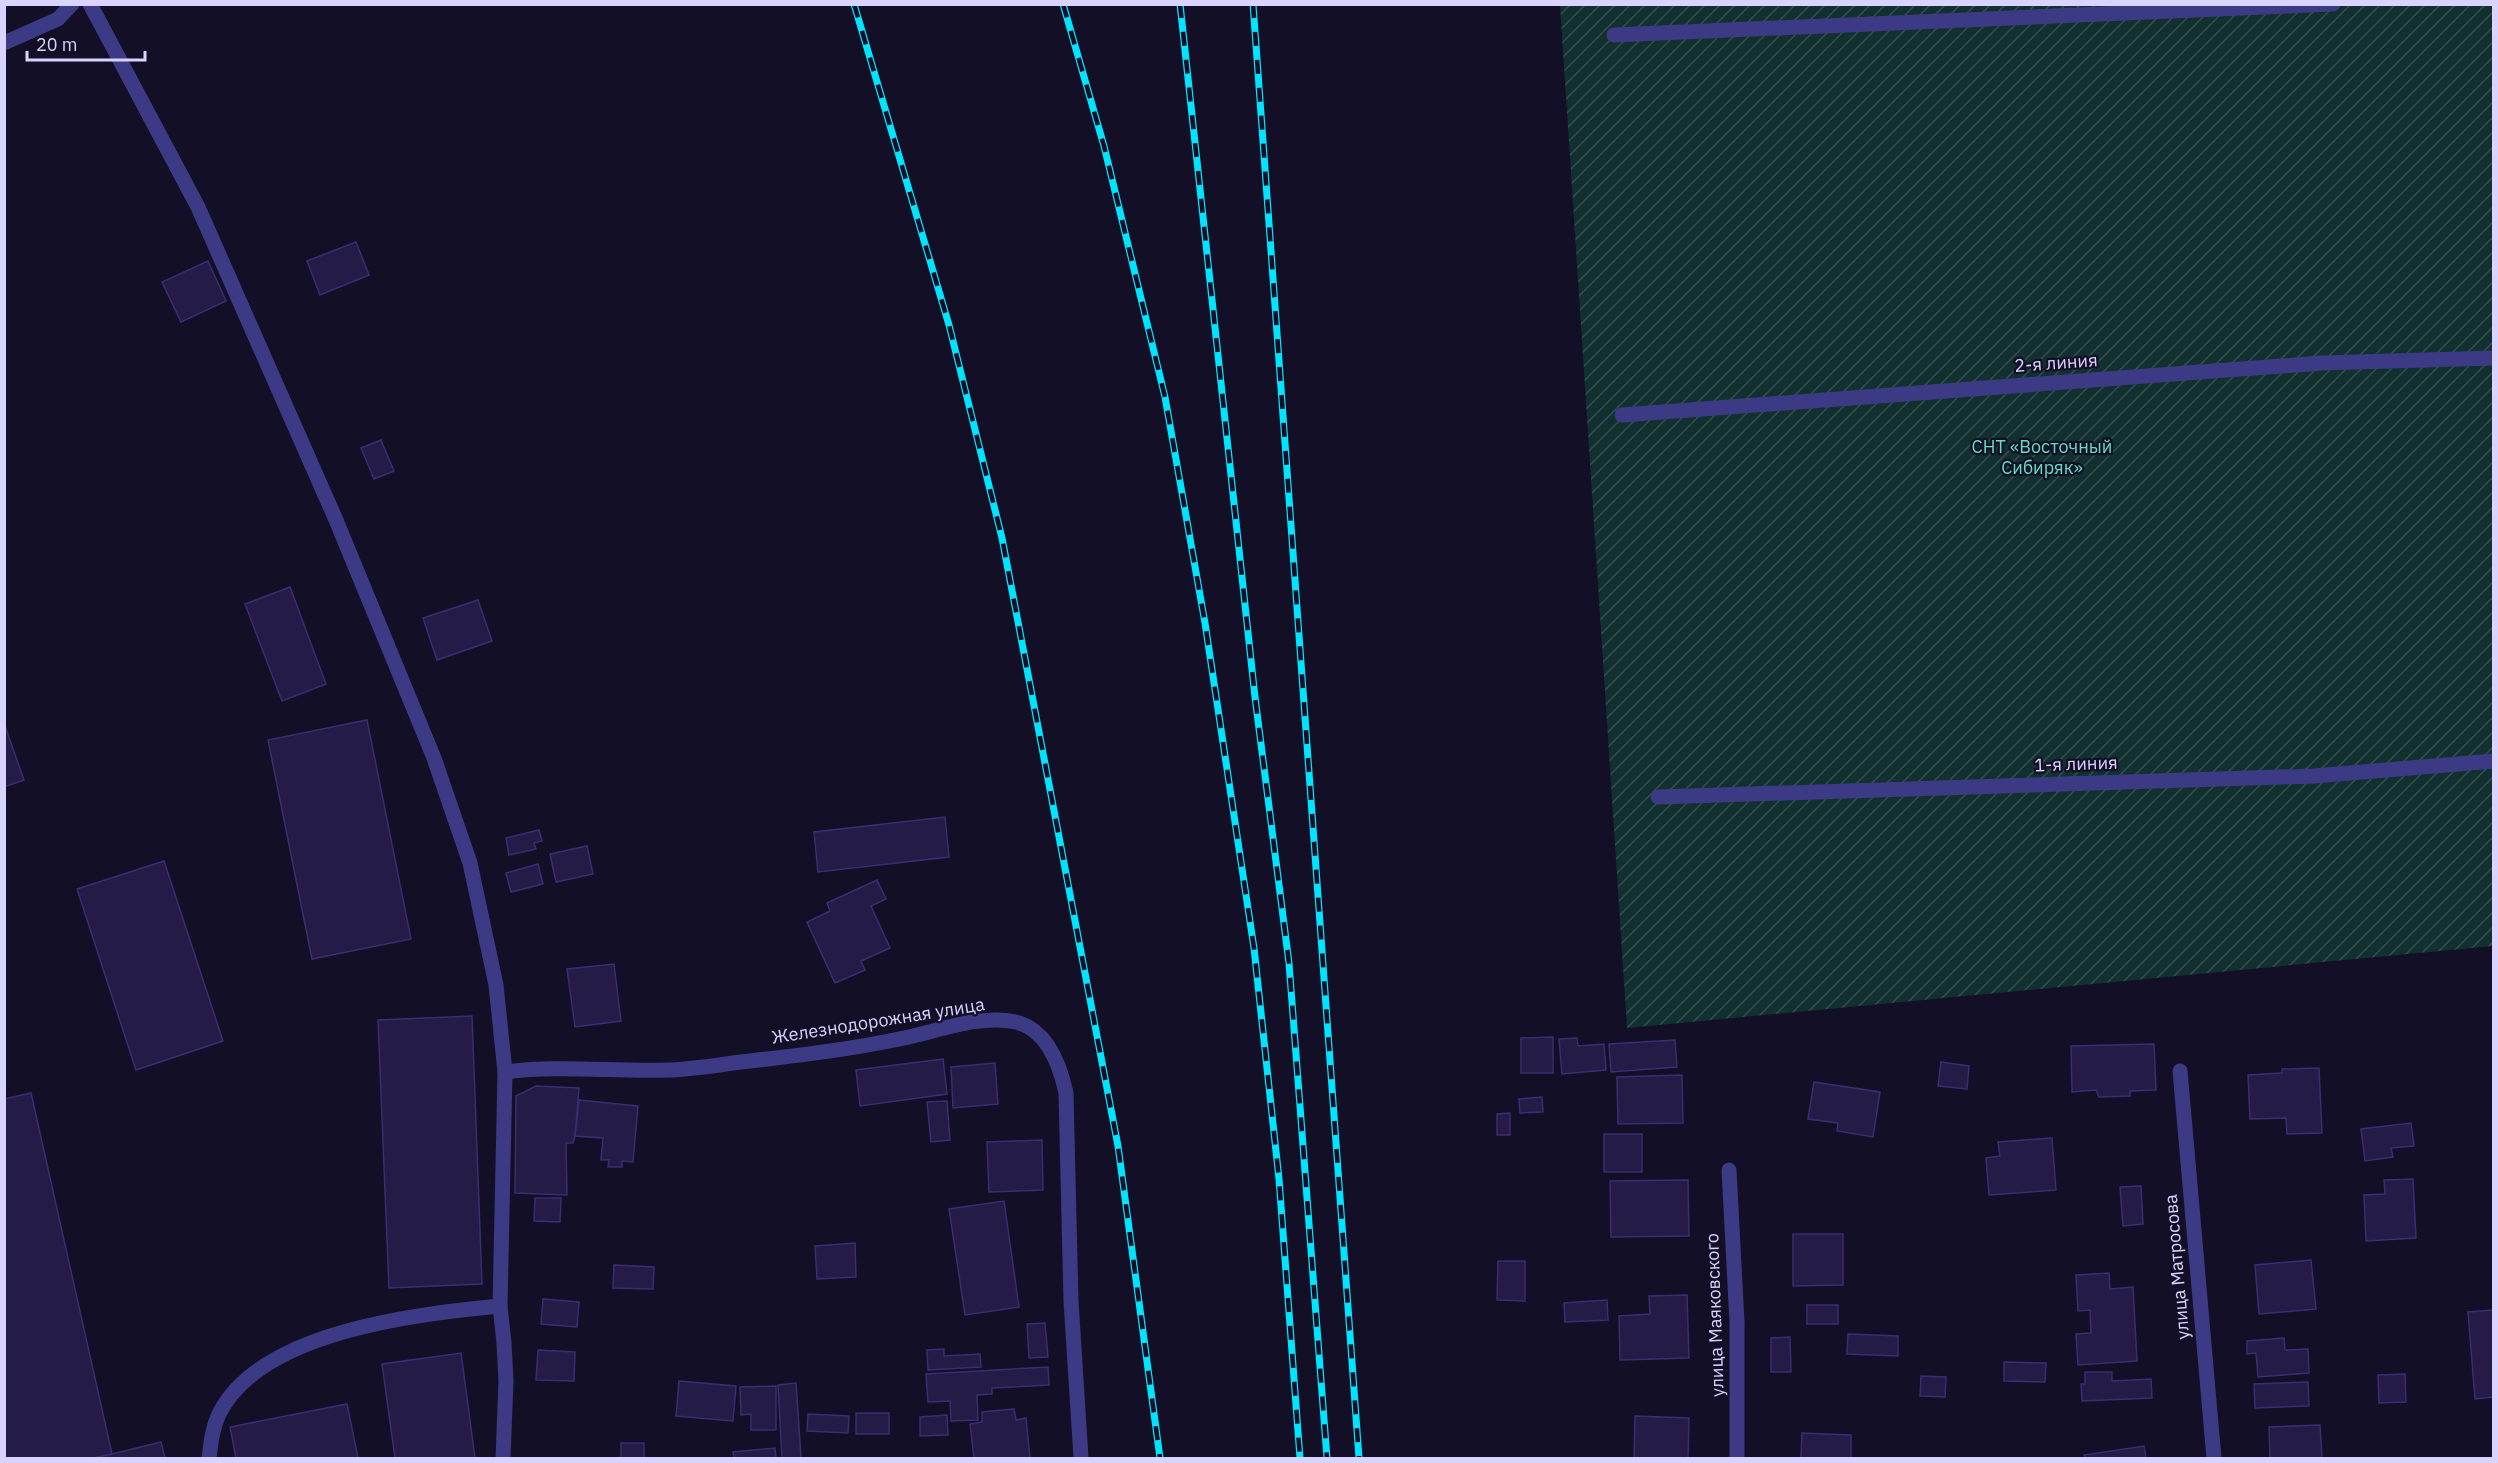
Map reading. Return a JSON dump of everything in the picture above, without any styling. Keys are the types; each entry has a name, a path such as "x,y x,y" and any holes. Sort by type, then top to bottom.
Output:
{"street":[{"path":"4,43 58,20 72,4"},
{"path":"90,4 198,207 336,520 434,758 470,863 496,985 505,1072 500,1306 506,1381 503,1458"},
{"path":"1614,35 2334,4"},
{"name":"2-я линия","path":"1622,415 2322,363 2493,358"},
{"name":"1-я линия","path":"1658,797 2314,776 2493,761"},
{"name":"Железнодорожная улица","path":"505,1072 533,1069 672,1070 863,1047 969,1023 1016,1022 1032,1029 1044,1040 1053,1054 1066,1092 1071,1301 1081,1458"},
{"name":"улица Матросова","path":"2180,1071 2214,1458"},
{"name":"улица Маяковского","path":"1729,1170 1737,1322 1737,1458"},
{"path":"208,1458 212,1431 220,1412 238,1388 260,1368 278,1356 344,1333 400,1320 442,1312 500,1306"}],"green space":[{"name":"СНТ «Восточный Сибиряк»","path":"1560,5 2493,5 2493,946 1627,1028"}],"building":[{"path":"356,242 369,275 320,295 307,261"},
{"path":"208,261 226,301 181,322 162,282"},
{"path":"381,440 394,471 374,479 361,448"},
{"path":"290,587 326,684 282,701 245,604"},
{"path":"478,600 492,641 437,660 423,618"},
{"path":"367,720 411,939 312,959 268,740"},
{"path":"4,723 24,780 4,787"},
{"path":"945,817 949,857 818,872 814,832"},
{"path":"539,830 542,841 534,843 536,849 509,855 506,838"},
{"path":"587,846 593,874 556,882 550,854"},
{"path":"164,861 223,1041 136,1070 77,889"},
{"path":"538,864 543,884 511,892 506,873"},
{"path":"877,880 886,899 871,906 890,948 861,961 865,970 835,983 807,922 830,911 827,903"},
{"path":"614,964 621,1021 575,1027 567,969"},
{"path":"472,1016 482,1284 389,1288 378,1020"},
{"path":"1553,1037 1553,1073 1521,1073 1521,1038"},
{"path":"1577,1038 1578,1046 1604,1044 1606,1070 1562,1074 1559,1039"},
{"path":"1675,1040 1677,1067 1611,1072 1609,1044"},
{"path":"2154,1044 2156,1090 2130,1091 2130,1096 2099,1097 2096,1090 2072,1092 2071,1046"},
{"path":"943,1059 947,1094 860,1106 856,1070"},
{"path":"1941,1062 1969,1066 1967,1089 1938,1086"},
{"path":"995,1063 998,1104 953,1108 951,1067"},
{"path":"2319,1068 2322,1133 2287,1134 2286,1118 2250,1119 2248,1075 2282,1073 2282,1069"},
{"path":"1682,1075 1683,1123 1618,1124 1617,1077"},
{"path":"1814,1082 1880,1092 1873,1137 1837,1131 1838,1123 1808,1119"},
{"path":"536,1086 579,1088 575,1136 573,1143 566,1143 567,1195 515,1193 516,1096"},
{"path":"31,1093 112,1454 94,1458 4,1458 4,1099"},
{"path":"1542,1097 1543,1112 1520,1113 1519,1099"},
{"path":"579,1100 638,1106 633,1162 622,1161 622,1167 608,1167 609,1160 601,1160 603,1138 575,1136"},
{"path":"947,1101 950,1140 931,1142 927,1102"},
{"path":"1510,1113 1510,1135 1497,1135 1497,1114"},
{"path":"2411,1123 2414,1146 2391,1148 2393,1157 2365,1161 2361,1129"},
{"path":"1604,1134 1642,1134 1642,1172 1604,1172"},
{"path":"2052,1138 2056,1190 1989,1195 1986,1158 2000,1156 1998,1142"},
{"path":"1042,1140 1043,1190 989,1192 987,1142"},
{"path":"2413,1179 2416,1238 2366,1241 2364,1195 2385,1194 2384,1180"},
{"path":"1688,1180 1689,1236 1611,1237 1610,1181"},
{"path":"2141,1186 2143,1224 2123,1226 2120,1187"},
{"path":"535,1198 561,1198 560,1222 534,1221"},
{"path":"1004,1201 1019,1307 965,1315 949,1209"},
{"path":"1793,1234 1843,1234 1843,1285 1793,1286"},
{"path":"855,1243 856,1277 817,1279 815,1246"},
{"path":"2311,1260 2316,1309 2259,1314 2255,1265"},
{"path":"1498,1261 1525,1261 1525,1301 1497,1300"},
{"path":"614,1265 654,1267 653,1289 613,1288"},
{"path":"2109,1273 2110,1289 2133,1287 2137,1361 2078,1365 2076,1334 2091,1333 2090,1310 2078,1311 2076,1275"},
{"path":"1687,1295 1689,1358 1620,1360 1619,1316 1650,1314 1649,1296"},
{"path":"543,1299 579,1302 577,1327 541,1324"},
{"path":"1607,1300 1608,1320 1565,1322 1564,1303"},
{"path":"1807,1305 1838,1305 1838,1324 1807,1324"},
{"path":"2493,1310 2494,1397 2475,1399 2468,1312"},
{"path":"1045,1323 1048,1357 1029,1358 1027,1324"},
{"path":"1848,1334 1898,1336 1898,1356 1847,1354"},
{"path":"1790,1337 1791,1372 1771,1372 1771,1338"},
{"path":"2284,1338 2285,1350 2308,1349 2309,1373 2258,1377 2256,1353 2247,1354 2247,1341"},
{"path":"944,1349 944,1356 980,1354 981,1367 928,1370 927,1350"},
{"path":"538,1350 575,1352 574,1381 536,1380"},
{"path":"461,1353 475,1458 395,1458 382,1364"},
{"path":"2004,1362 2046,1363 2045,1382 2004,1381"},
{"path":"1048,1367 1049,1385 992,1388 992,1394 977,1395 978,1420 951,1421 950,1401 928,1402 926,1374"},
{"path":"2085,1372 2112,1372 2112,1381 2151,1379 2152,1398 2082,1401 2081,1384 2085,1384"},
{"path":"2405,1374 2406,1402 2379,1403 2378,1375"},
{"path":"1921,1376 1946,1377 1945,1397 1920,1396"},
{"path":"679,1381 736,1386 733,1421 676,1416"},
{"path":"2308,1382 2309,1406 2255,1408 2254,1384"},
{"path":"796,1383 801,1458 782,1458 778,1385"},
{"path":"776,1386 776,1430 751,1430 751,1414 741,1415 740,1387"},
{"path":"347,1404 358,1458 236,1458 230,1427"},
{"path":"1014,1409 1016,1420 1026,1418 1030,1458 974,1458 970,1424 982,1422 982,1412"},
{"path":"856,1413 889,1413 889,1434 856,1434"},
{"path":"808,1414 849,1416 848,1433 807,1431"},
{"path":"947,1415 948,1435 920,1436 920,1417"},
{"path":"1635,1416 1689,1418 1688,1458 1634,1458"},
{"path":"2320,1425 2322,1458 2270,1458 2269,1427"},
{"path":"1802,1433 1851,1435 1851,1458 1801,1458"},
{"path":"161,1442 165,1458 94,1458 112,1454"},
{"path":"621,1443 644,1443 644,1458 621,1458"},
{"path":"2144,1446 2146,1458 2085,1458 2084,1455"},
{"path":"775,1448 776,1458 734,1458 733,1452"}],"railway":[{"path":"854,4 949,325 1002,538 1118,1146 1160,1458"},
{"path":"1063,4 1104,146 1165,397 1205,623 1254,948 1279,1179 1300,1458"},
{"path":"1180,4 1255,697 1289,963 1327,1458"},
{"path":"1253,4 1359,1458"}]}
